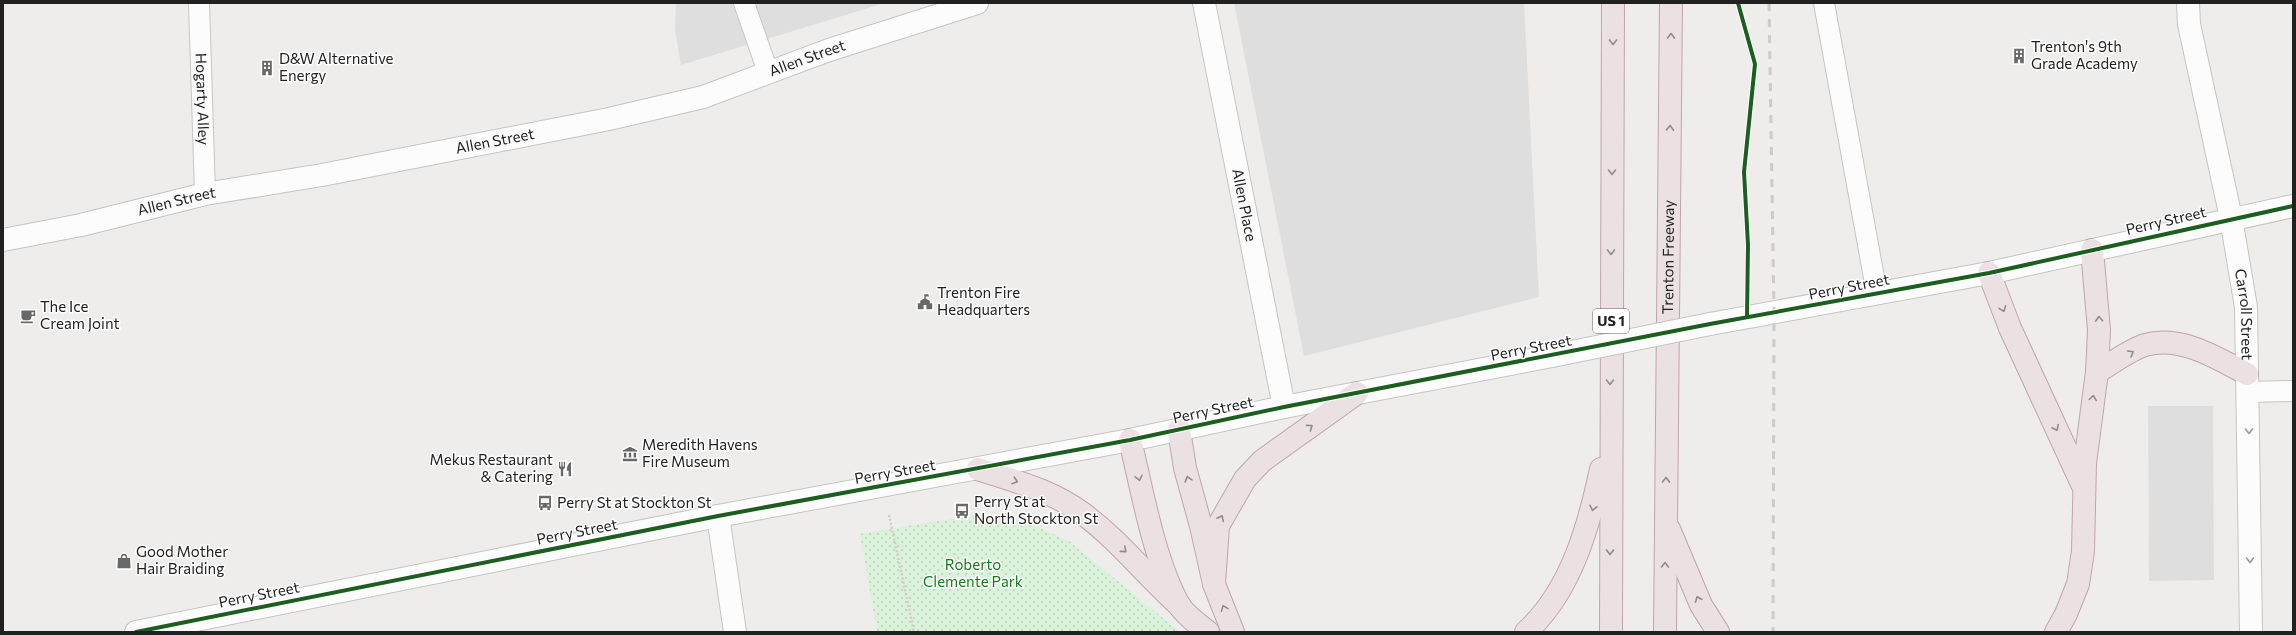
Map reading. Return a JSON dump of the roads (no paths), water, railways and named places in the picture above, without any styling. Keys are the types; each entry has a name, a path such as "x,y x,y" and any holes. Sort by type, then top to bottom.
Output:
{"highway":[{"name":"US 1","path":"1610,632 1613,3"},
{"name":"Trenton Freeway","path":"1665,632 1671,3"},
{"path":"2056,632 2066,614 2078,584 2083,551 2085,463 2097,372 2099,320 2092,250"},
{"path":"1989,273 2010,328 2085,493"},
{"path":"2097,372 2144,345 2163,342 2178,343 2213,356 2248,383"},
{"path":"1214,584 1218,526 1245,480 1262,461 1357,393"},
{"path":"1526,632 1548,605 1566,577 1582,543 1592,512 1610,429"},
{"path":"1179,430 1185,468 1201,526 1214,584 1233,632"},
{"path":"1130,440 1152,532 1180,606"},
{"path":"978,469 1042,490 1082,513 1133,558 1208,632"},
{"path":"1665,519 1701,605 1718,632"}],"street":[{"name":"Allen Street","path":"3,240 81,226 205,194 322,175 609,119 703,97 829,50 977,3"},
{"name":"Allen Place","path":"1204,3 1284,407"},
{"name":"Carroll Street","path":"2188,3 2189,24 2231,218 2246,308 2251,632"},
{"name":"Perry Street","path":"136,632 718,516 1130,440 1284,407 1710,324 1989,273 2231,218 2293,206"},
{"path":"718,516 735,632"}],"lane":[{"name":"Hogarty Alley","path":"199,3 205,194"},
{"path":"744,3 768,72"},
{"path":"1824,3 1877,294"},
{"path":"2248,383 2293,391"}],"railway":[{"path":"1769,3 1774,313 1773,632"}],"place":[{"name":"Trenton's 9th Grade Academy","path":"2019,56"},
{"name":"D&W Alternative Energy","path":"267,68"},
{"name":"Trenton Fire Headquarters","path":"925,302"},
{"name":"The Ice Cream Joint","path":"28,316"},
{"name":"Meredith Havens Fire Museum","path":"630,454"},
{"name":"Mekus Restaurant & Catering","path":"565,469"},
{"name":"Perry St at Stockton St","path":"545,503"},
{"name":"Perry St at North Stockton St","path":"962,511"},
{"name":"Good Mother Hair Braiding","path":"124,561"}],"park label":[{"name":"Roberto Clemente Park","path":"973,574"}]}
